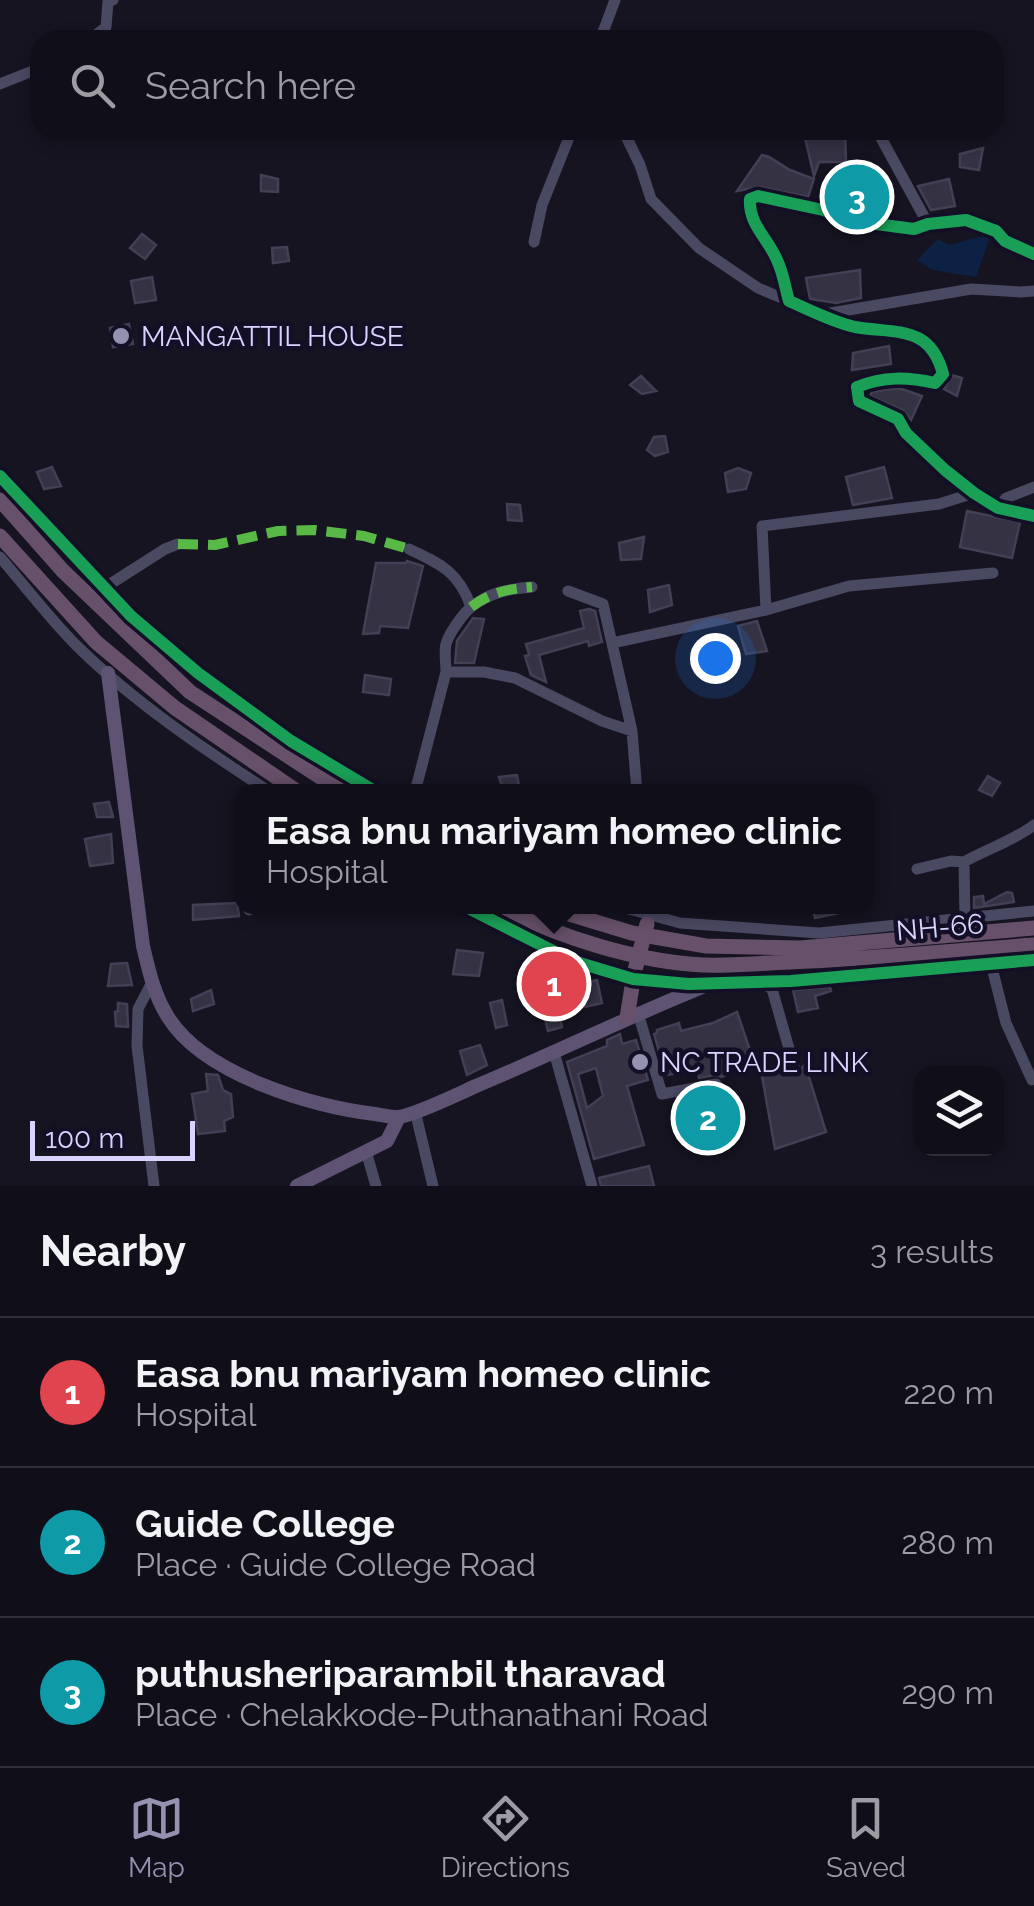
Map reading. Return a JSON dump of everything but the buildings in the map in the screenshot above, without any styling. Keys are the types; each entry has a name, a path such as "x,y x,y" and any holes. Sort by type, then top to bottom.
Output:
{"highway":[{"path":"0,500 63,571 190,692 331,784"},
{"path":"0,536 96,642 175,708 286,784"},
{"name":"NH-66","path":"514,914 537,926 629,953 706,965 848,960 1034,945"},
{"path":"568,914 632,934 706,946 800,948 1034,928"},
{"path":"632,1016 633,976 648,920"}],"main road":[{"path":"108,673 151,984 168,1018 192,1045 220,1065 308,1101 399,1117 712,983"},
{"path":"298,1186 387,1141 399,1117"}],"street":[{"path":"102,30 106,27 108,2 113,0"},
{"path":"604,30 615,0"},
{"path":"0,84 30,72"},
{"path":"534,242 542,205 568,140"},
{"path":"628,140 651,199 699,248 758,288 854,326 891,329 927,342 938,356 943,374 935,383 910,377 884,379 857,386 859,401 898,419 906,433 974,493 998,508 1034,516"},
{"path":"882,140 928,224"},
{"path":"789,301 778,261 754,224 750,198 758,196 861,222 914,229 966,220 996,231 1005,240 1034,254"},
{"path":"821,314 971,289 1034,290"},
{"path":"0,476 131,616 198,674 292,741 363,784"},
{"path":"998,508 1006,498 1034,487"},
{"path":"766,610 762,526 939,504 974,493"},
{"path":"104,588 178,544"},
{"path":"409,549 443,565 464,586 471,607"},
{"path":"0,557 76,645 135,697 250,784"},
{"path":"612,644 766,610 849,586 993,573"},
{"path":"417,784 446,672 446,644 458,617 487,595 532,587"},
{"path":"568,590 603,604 632,731 636,784"},
{"path":"446,672 484,672 516,678 602,721 632,731"},
{"path":"917,869 964,862 1034,825"},
{"path":"964,862 965,919"},
{"path":"636,914 648,920 819,933 1034,911"},
{"path":"480,914 573,961 633,976 689,984 919,972 1034,960"},
{"path":"991,964 1006,1024 1032,1080"},
{"path":"761,982 772,989 794,1066"},
{"path":"151,984 138,1009 138,1046 154,1186"},
{"path":"632,1016 662,1094 716,1084 718,1091"},
{"path":"554,1052 592,1186"},
{"path":"414,1111 432,1186"},
{"path":"366,1152 376,1186"}],"water":[{"path":"991,234 976,277 933,270 917,260 938,239 949,245"}],"marked path":[{"path":"178,544 215,545 278,531 314,530 364,536 409,549"},
{"path":"471,607 500,592 532,587"}],"cycle path":[{"path":"1034,254 1005,241 996,231 966,220 914,229 861,222 758,196 750,199 752,216 779,265 789,301 847,325 909,334 920,339 937,358 943,374 935,383 877,381 857,387 859,401 898,419 906,433 974,493 998,508 1034,516"},
{"path":"0,476 131,616 198,673 291,741 363,784"},
{"path":"480,914 573,961 633,979 689,984 791,981 1034,960"}],"place":[{"name":"puthusheriparambil tharavad","path":"857,197"},
{"name":"MANGATTIL HOUSE","path":"121,336"},
{"name":"Easa bnu mariyam homeo clinic","path":"554,984"},
{"name":"NC TRADE LINK","path":"640,1062"},
{"name":"Guide College","path":"708,1118"}]}
